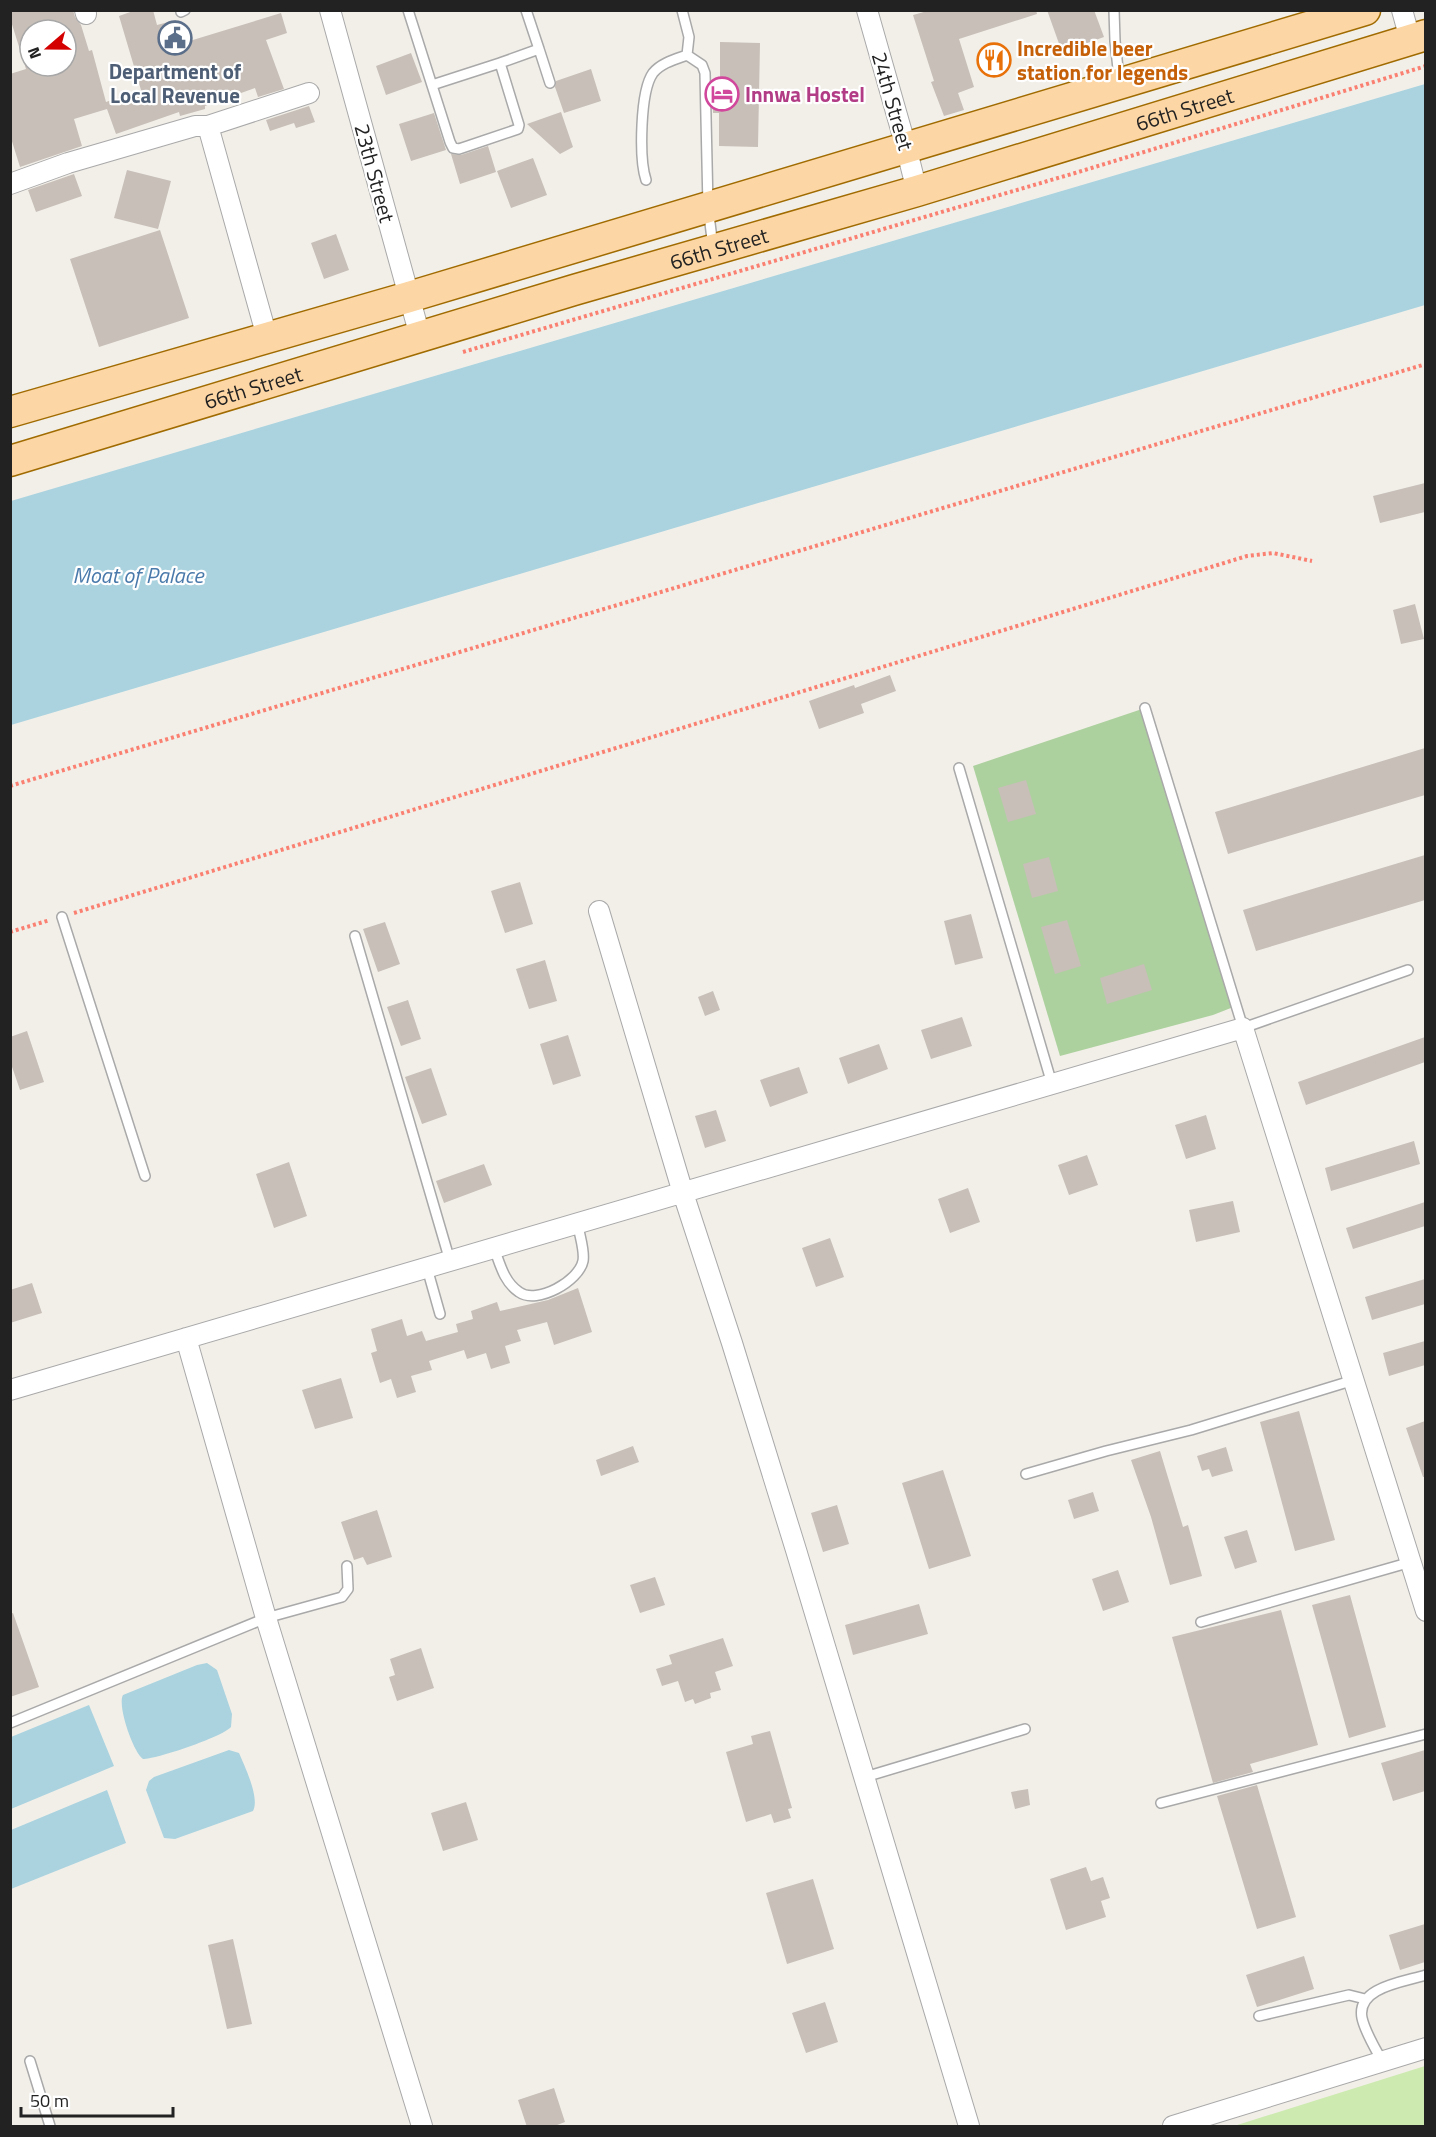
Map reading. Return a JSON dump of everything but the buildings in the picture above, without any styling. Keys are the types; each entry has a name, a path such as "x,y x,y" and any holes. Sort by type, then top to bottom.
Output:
{"main road":[{"name":"66th Street","path":"10,412 409,297 1365,10"},
{"name":"66th Street","path":"10,461 574,290 917,191 1418,37"}],"street":[{"name":"23th Street","path":"330,10 420,336"},
{"name":"24th Street","path":"867,10 917,191"},
{"path":"1402,10 1418,37"},
{"path":"10,184 69,163 195,126 208,126 309,93"},
{"path":"208,126 267,337"},
{"path":"598,911 865,1777 969,2127"},
{"path":"10,1390 1243,1028 1424,1603"},
{"path":"186,1338 266,1618 422,2127"},
{"path":"1173,2127 1425,2048"}],"lane":[{"path":"408,10 453,148 518,129 519,124 500,63"},
{"path":"526,10 550,83"},
{"path":"682,10 689,37 687,55"},
{"path":"1114,10 1120,84"},
{"path":"432,85 539,49"},
{"path":"646,180 641,146 647,90 653,72 668,61 687,55"},
{"path":"687,55 702,65 705,73 708,207 713,251"},
{"path":"1145,708 1243,1028 1408,970"},
{"path":"959,768 1052,1084"},
{"path":"62,917 145,1176"},
{"path":"355,936 450,1261"},
{"path":"494,1248 503,1274 509,1284 520,1294 530,1297 555,1290 579,1273 584,1259 578,1224"},
{"path":"427,1268 440,1314"},
{"path":"1026,1474 1106,1450 1191,1430 1354,1380"},
{"path":"1201,1622 1411,1562"},
{"path":"10,1723 266,1618 342,1597 348,1589 347,1566"},
{"path":"865,1777 1025,1729"},
{"path":"1161,1803 1425,1734"},
{"path":"1382,2061 1362,2020 1361,2007 1365,1999 1380,1989 1425,1975"},
{"path":"1259,2016 1349,1995 1365,1999"},
{"path":"30,2061 50,2127"}],"path":[{"path":"457,354 1075,174 1425,66"},
{"path":"10,786 1425,364"},
{"path":"10,932 1247,556 1273,553 1312,561"}],"green space":[{"path":"1145,708 1236,1006 1213,1015 1060,1056 973,766"},
{"path":"1425,2066 1425,2126 1234,2126"}],"water":[{"name":"Moat of Palace","path":"1425,84 1425,305 11,725 11,501"},
{"path":"207,1663 217,1670 232,1714 231,1727 189,1747 143,1759 127,1728 122,1708 123,1695"},
{"path":"89,1705 114,1766 11,1809 11,1737"},
{"path":"229,1750 239,1753 248,1774 255,1798 253,1811 175,1839 164,1838 146,1790 149,1781 154,1777"},
{"path":"107,1790 126,1843 11,1889 11,1830"}],"place":[{"name":"Department of Local Revenue","path":"175,38"},
{"name":"Incredible beer station for legends","path":"994,60"},
{"name":"Innwa Hostel","path":"722,94"}]}
